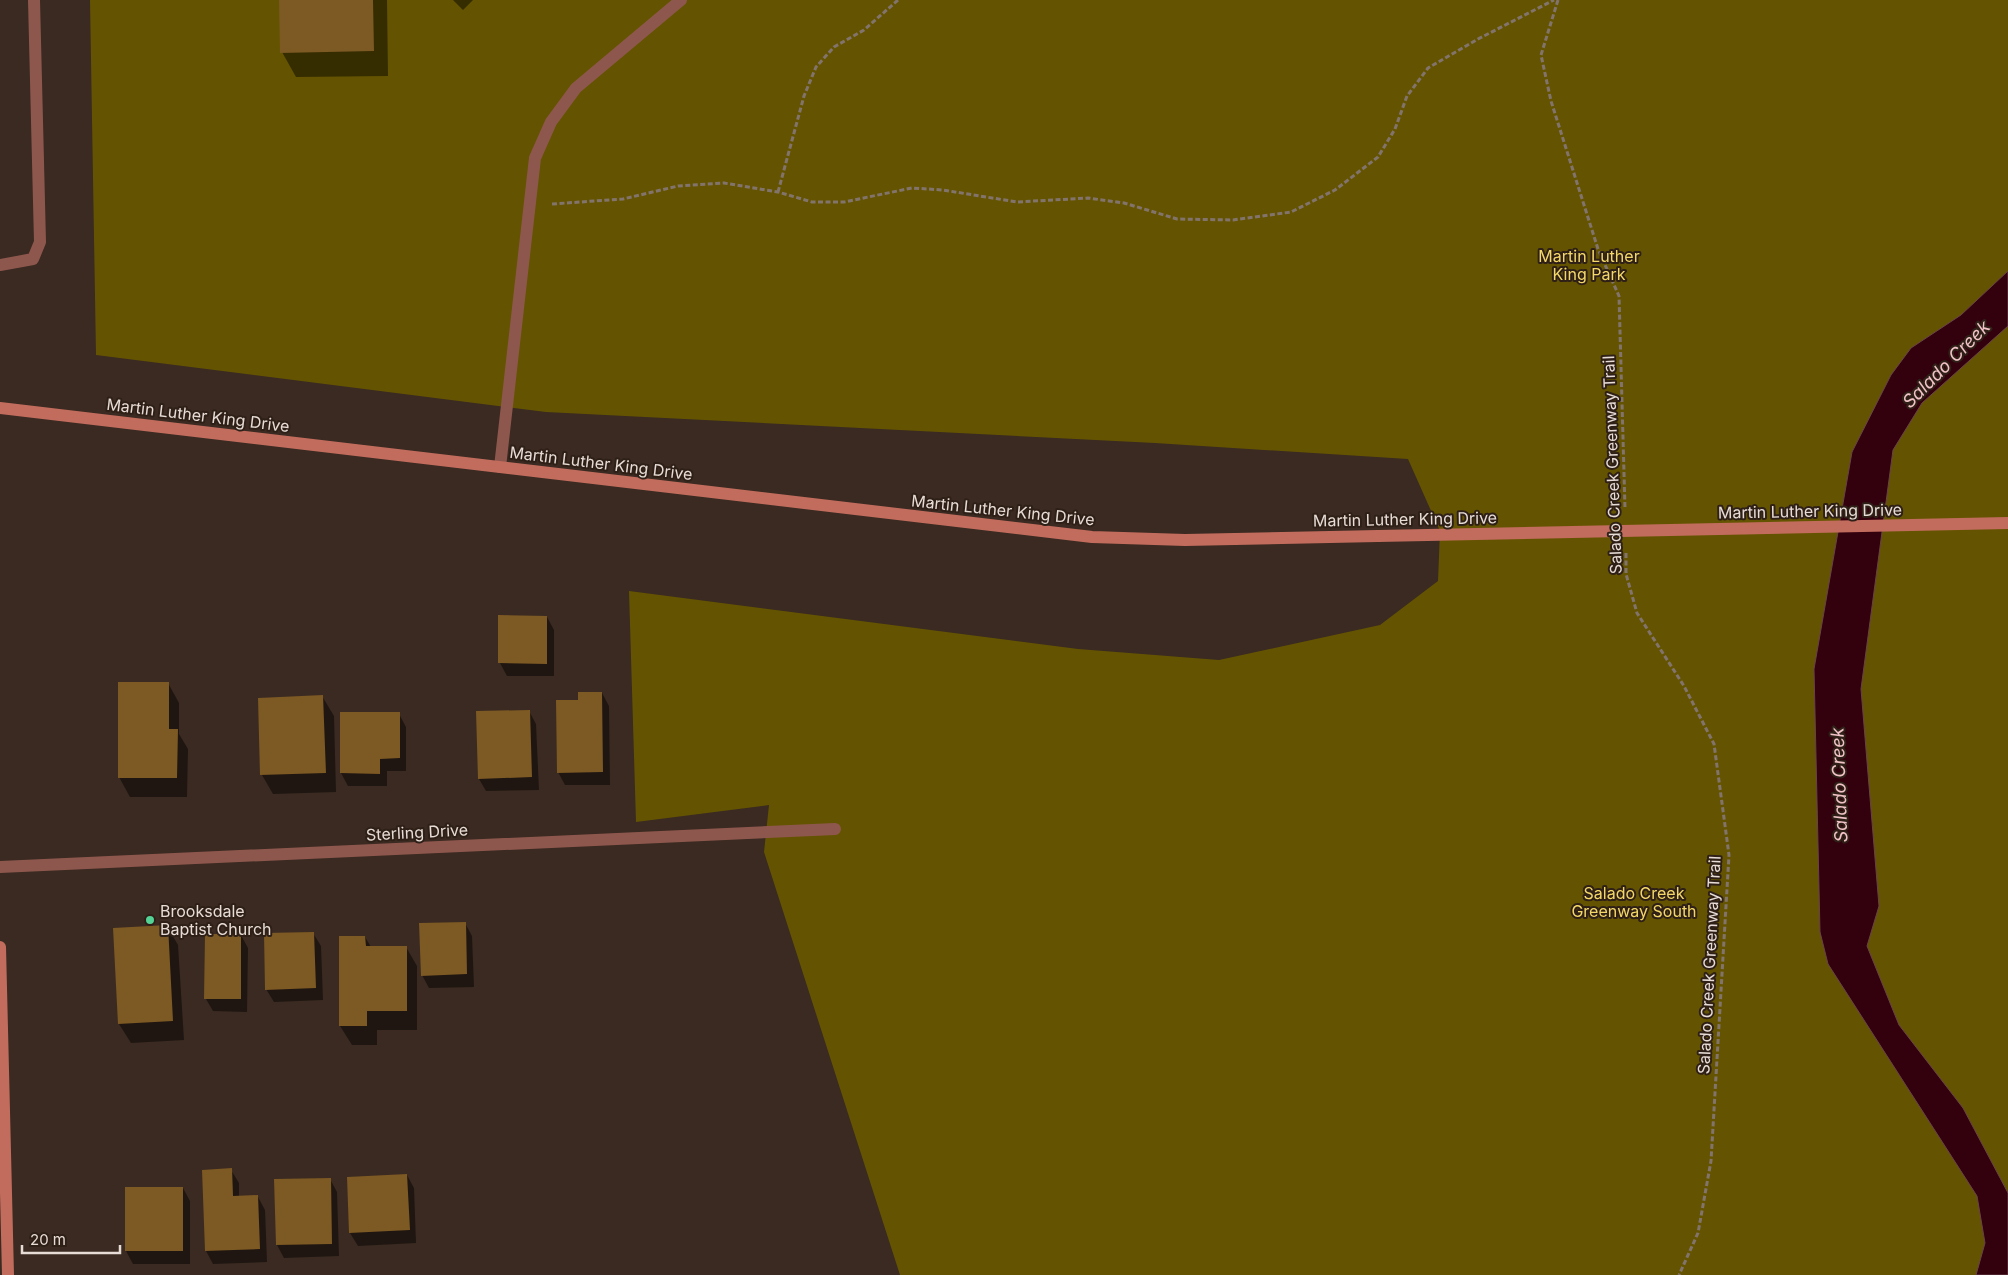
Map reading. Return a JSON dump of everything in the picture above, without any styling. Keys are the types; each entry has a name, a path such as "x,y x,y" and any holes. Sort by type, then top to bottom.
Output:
{"main road":[{"name":"Martin Luther King Drive","path":"0,408 1092,537 1185,540 2008,524"},
{"path":"0,947 3,1183 8,1275"}],"street":[{"path":"0,265 33,259 40,242 34,0"},
{"path":"500,468 535,158 550,122 576,88 681,0"},
{"name":"Sterling Drive","path":"0,867 835,829"}],"path":[{"path":"778,192 804,96 816,68 834,47 864,30 898,0"},
{"path":"529,206 623,200 678,186 724,183 778,192 812,202 844,202 912,188 943,190 1017,202 1088,198 1124,203 1176,219 1233,220 1291,212 1335,190 1378,157 1395,129 1407,96 1428,68 1478,39 1556,0"},
{"name":"Salado Creek Greenway Trail","path":"1556,0 1541,55 1551,102 1598,249 1619,296 1623,386 1625,515"},
{"name":"Salado Creek Greenway Trail","path":"1626,544 1626,574 1637,613 1684,686 1714,744 1728,855 1711,1161 1698,1233 1678,1275"}],"green space":[{"path":"90,0 2008,0 2008,1275 900,1275 764,852 769,805 636,822 629,591 1078,649 1219,660 1380,625 1438,581 1440,531 1408,459 1155,443 546,412 96,355"}],"water":[{"name":"Salado Creek","path":"2008,271 2008,326 1922,403 1893,450 1861,689 1879,906 1867,946 1899,1025 1963,1108 2008,1193 2008,1275 1976,1275 1985,1243 1977,1196 1828,964 1820,932 1814,669 1852,452 1891,375 1911,348 1961,315"}],"building":[{"path":"279,0 373,0 374,51 280,53"},
{"path":"498,615 547,616 547,664 498,663"},
{"path":"118,682 169,682 169,729 178,729 177,778 118,778"},
{"path":"578,692 602,692 603,772 557,773 556,700 578,700"},
{"path":"323,695 326,773 260,775 258,698"},
{"path":"530,710 532,777 478,779 476,711"},
{"path":"340,712 400,712 400,758 380,759 380,774 340,773"},
{"path":"466,922 467,974 421,976 419,923"},
{"path":"168,925 173,1021 118,1024 113,928"},
{"path":"314,932 316,988 265,990 264,933"},
{"path":"205,934 241,934 241,999 204,999"},
{"path":"339,936 365,936 366,946 407,946 407,1011 367,1011 367,1026 339,1026"},
{"path":"232,1168 233,1196 258,1195 260,1249 205,1251 202,1170"},
{"path":"407,1174 410,1230 349,1233 347,1177"},
{"path":"331,1178 332,1244 276,1245 274,1179"},
{"path":"125,1187 183,1187 183,1251 125,1251"}],"place":[{"name":"Brooksdale Baptist Church","path":"150,920"}],"park label":[{"name":"Martin Luther King Park","path":"1589,265"},
{"name":"Salado Creek Greenway South","path":"1634,902"}]}
